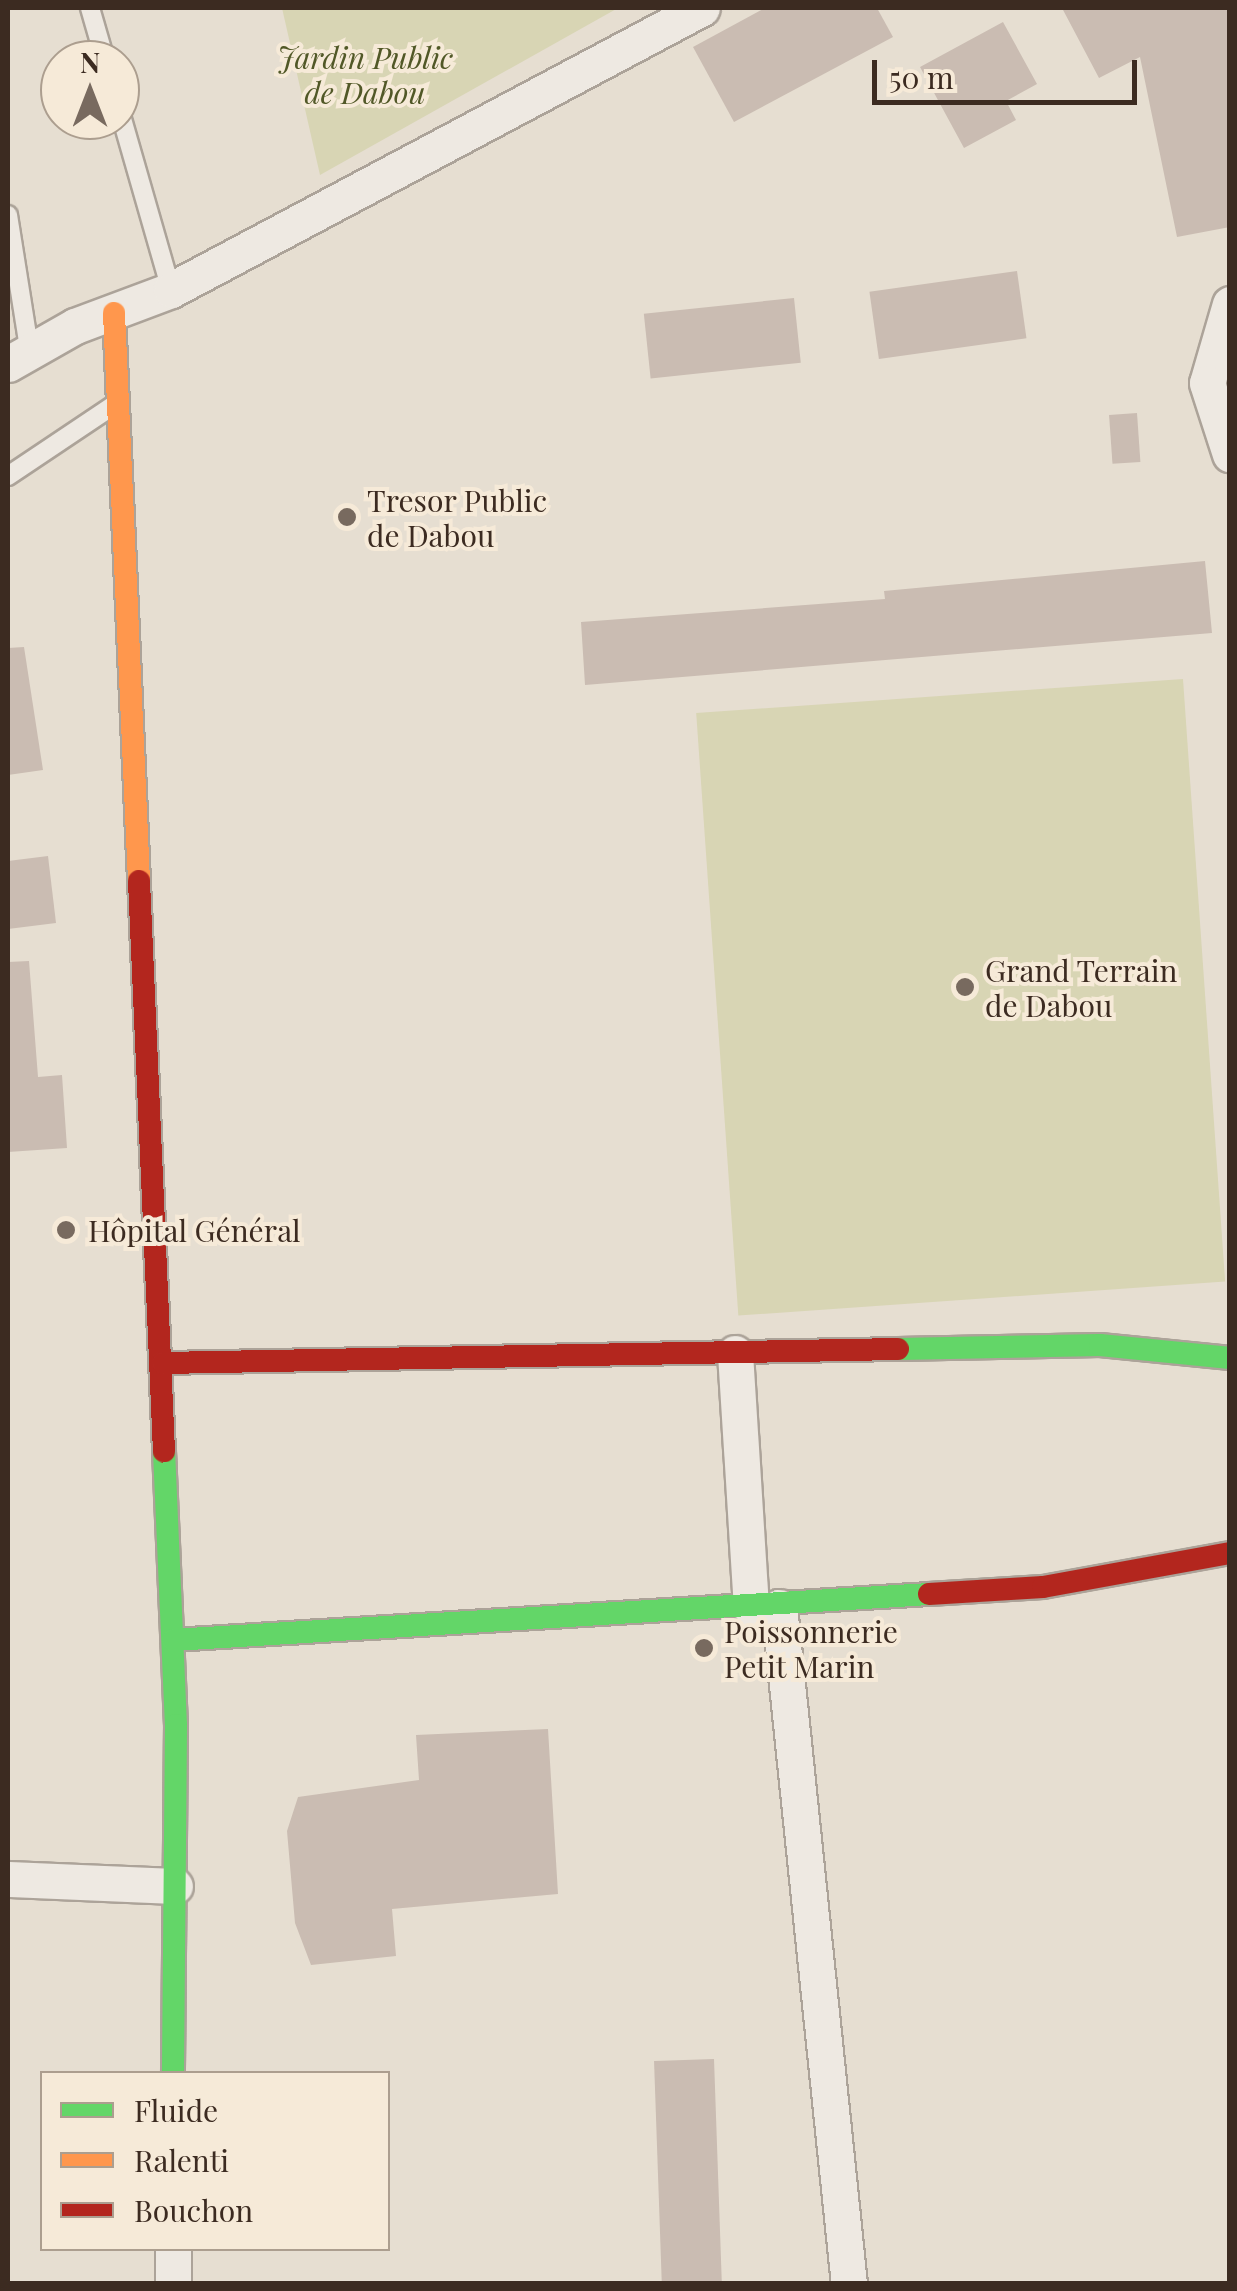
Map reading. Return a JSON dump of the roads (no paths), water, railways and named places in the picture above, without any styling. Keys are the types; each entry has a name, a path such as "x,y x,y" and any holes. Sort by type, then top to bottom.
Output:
{"street":[{"path":"18,356 171,290 702,8"},
{"path":"1230,304 1207,383 1230,454"},
{"path":"114,314 115,405 173,1640 173,2071"},
{"path":"163,1364 1100,1345 1230,1358"},
{"path":"735,1354 849,2284"},
{"path":"173,1640 765,1607 1044,1587 1230,1553"},
{"path":"8,1879 175,1886"},
{"path":"173,2251 173,2284"}],"lane":[{"path":"90,8 99,40"},
{"path":"128,140 171,290"},
{"path":"8,214 18,356"},
{"path":"8,476 115,405"}],"place":[{"name":"Tresor Public de Dabou","path":"347,517"},
{"name":"Grand Terrain de Dabou","path":"965,987"},
{"name":"Hôpital Général","path":"66,1230"},
{"name":"Poissonnerie Petit Marin","path":"704,1648"}],"park label":[{"name":"Jardin Public de Dabou","path":"365,74"}]}
